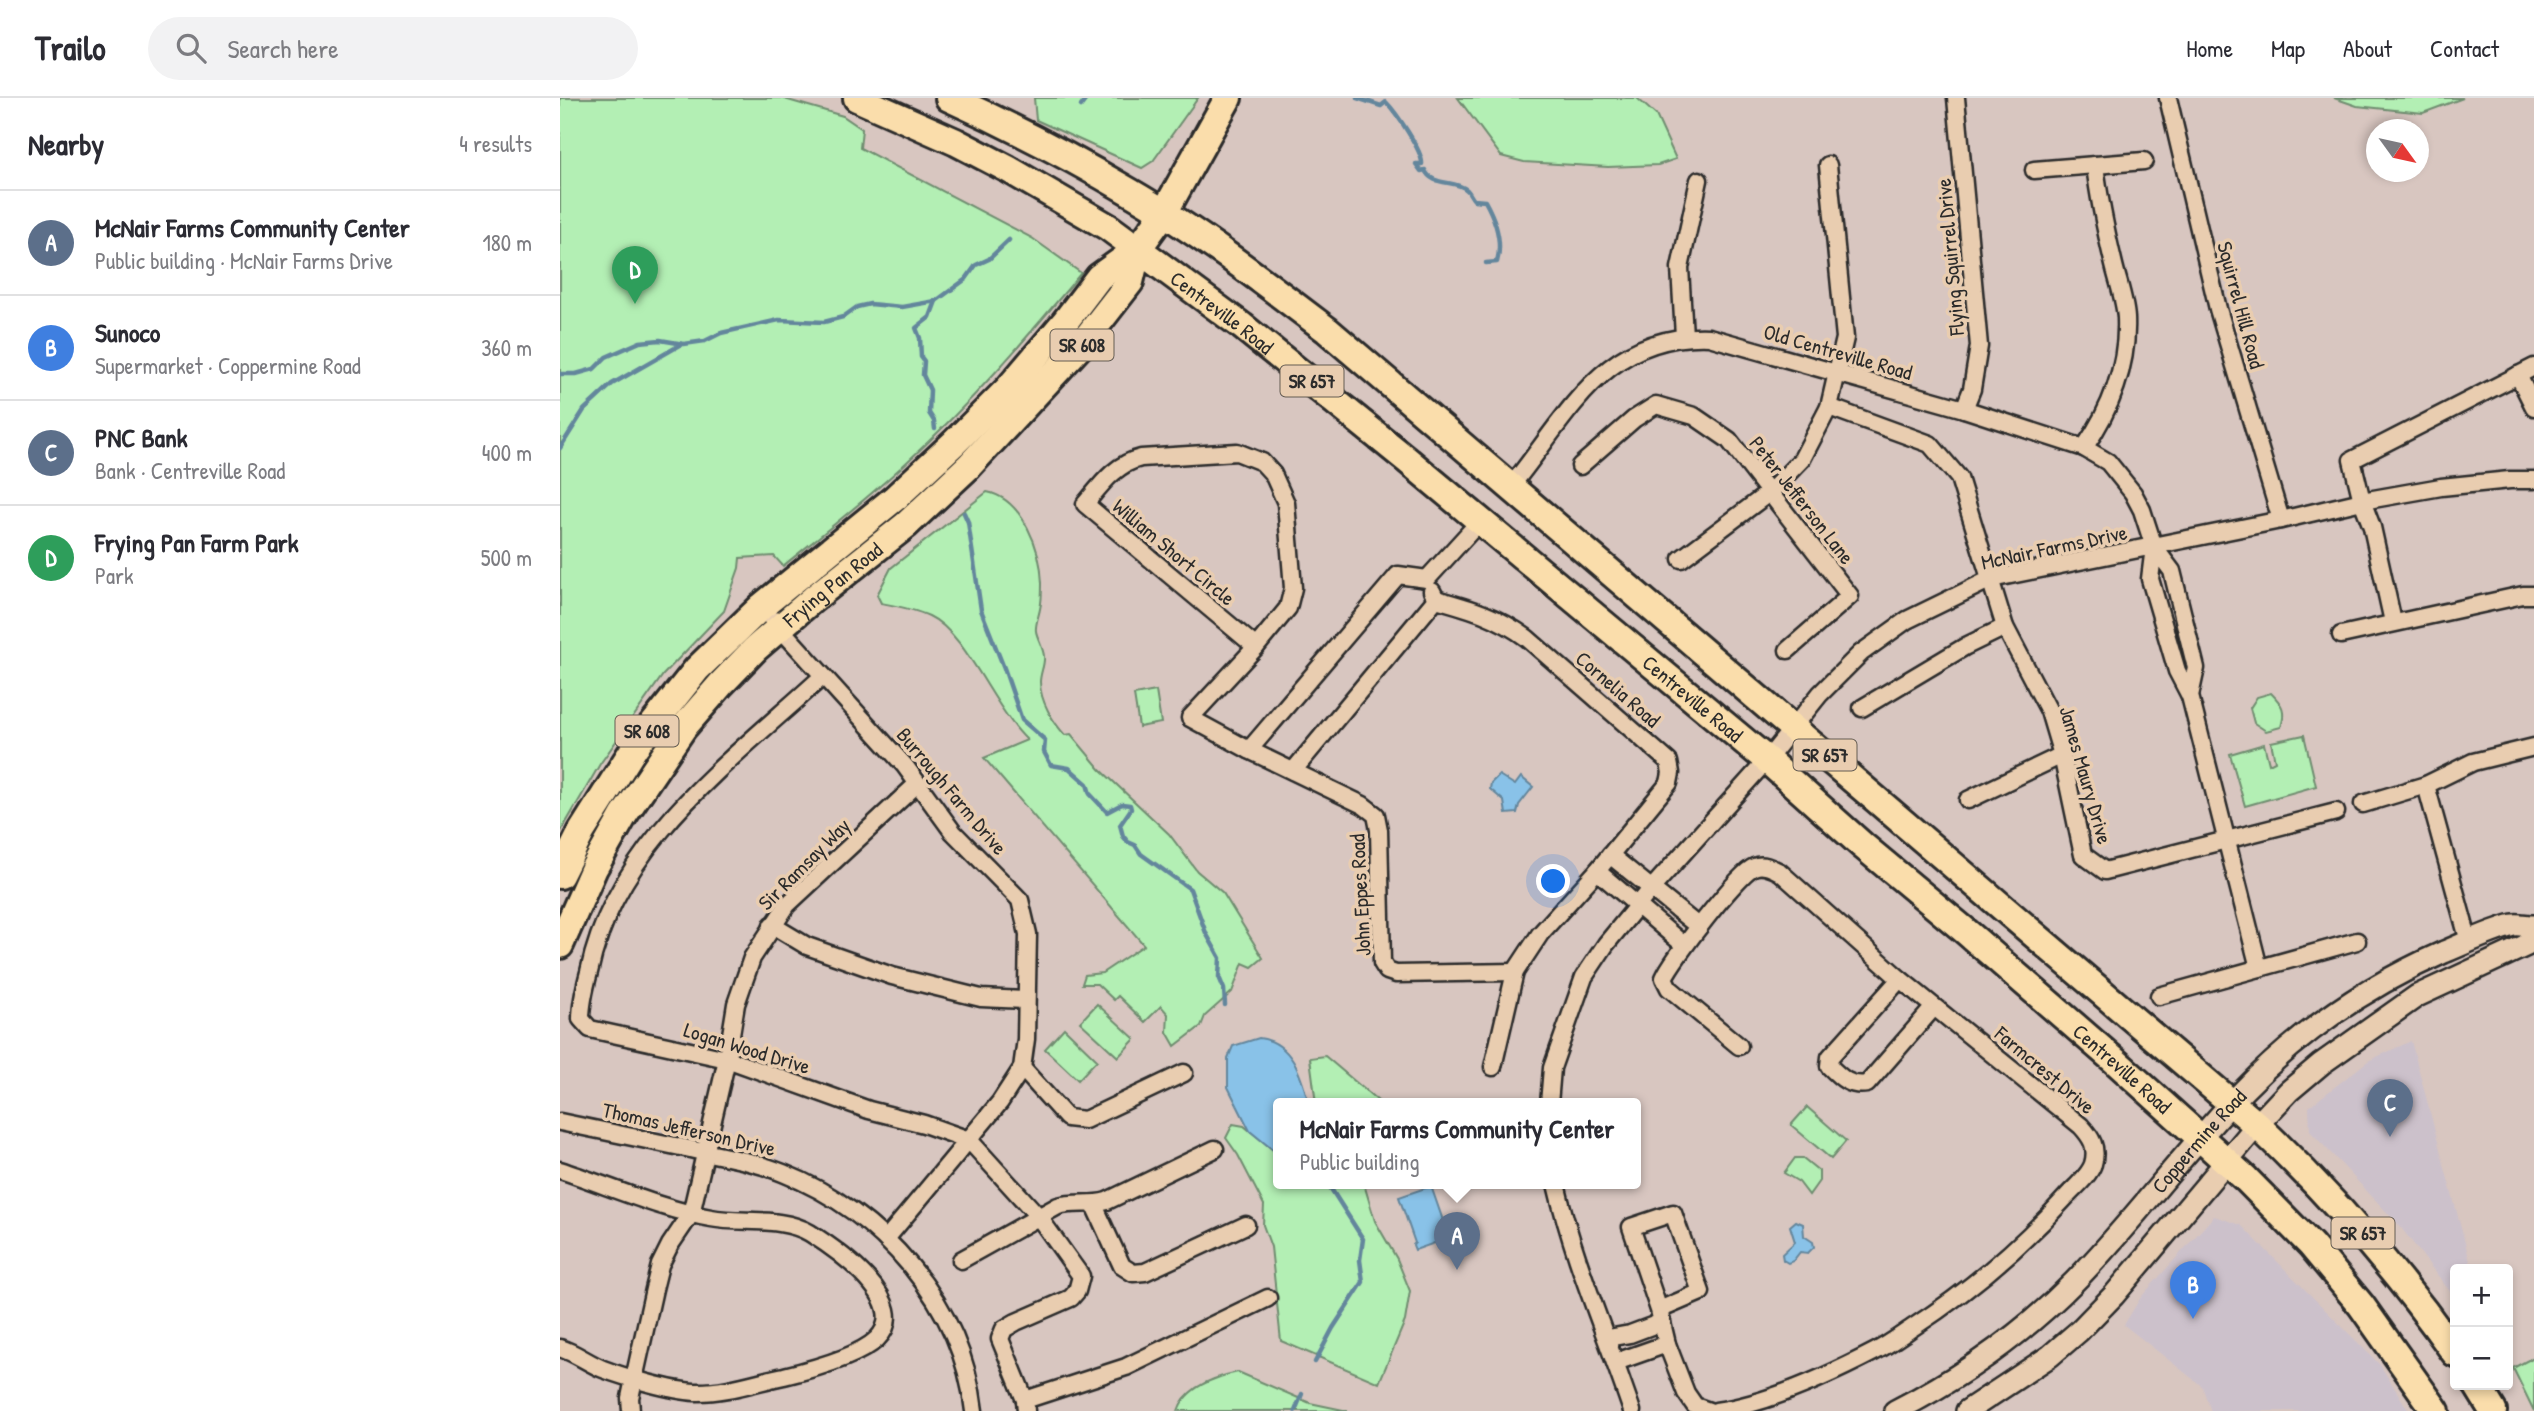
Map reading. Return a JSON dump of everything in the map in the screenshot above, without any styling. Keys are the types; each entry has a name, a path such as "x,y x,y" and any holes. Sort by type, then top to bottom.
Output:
{"main road":[{"name":"Centreville Road","path":"857,98 956,142 1008,169 1082,211 1138,249 1293,366 1480,521 1767,760 1862,845 1964,929 2254,1186 2319,1255 2361,1306 2436,1411"},
{"name":"Centreville Road","path":"949,98 1060,152 1164,213 1263,281 1328,330 2232,1102 2345,1213 2382,1255 2450,1346"},
{"name":"Frying Pan Road","path":"560,875 582,831 635,747 697,669 761,607 927,469 1008,389 1099,276 1138,249 1164,213 1228,98"},
{"name":"Frying Pan Road","path":"560,945 594,868 624,815 683,728 721,684 779,628 906,525 978,457 1081,345 1130,282 1138,249"},
{"path":"2480,1390 2493,1411"}],"street":[{"name":"Flying Squirrel Drive","path":"1956,98 1979,346 1972,389 1964,410"},
{"name":"Squirrel Hill Road","path":"2168,98 2218,309 2281,520"},
{"path":"2035,170 2144,161"},
{"path":"1681,559 1770,492 1802,459 1829,407 1844,338 1828,165"},
{"path":"2084,448 2102,422 2113,398 2124,358 2126,316 2099,202 2095,165"},
{"path":"1684,336 1680,268 1699,180"},
{"name":"Old Centreville Road","path":"1511,486 1600,374 1637,351 1659,342 1684,336 1709,337 1964,410 2084,448 2108,462 2133,493 2143,510 2154,547"},
{"path":"2393,622 2372,527 2362,501 2352,460 2534,367"},
{"path":"2518,375 2534,407"},
{"name":"Peter Jefferson Lane","path":"1580,466 1634,419 1657,405 1695,416 1729,440 1850,596 1788,650"},
{"name":"James Maury Drive","path":"1829,407 1930,444 1959,478 2005,627 2049,711 2062,755 2083,855 2105,871 2336,811"},
{"name":"William Short Circle","path":"1190,718 1256,647 1287,608 1293,588 1286,503 1273,474 1262,462 1237,452 1126,461 1085,504 1256,647"},
{"name":"McNair Farms Drive","path":"1550,1098 1552,1068 1584,977 1606,944 1650,889 1767,760 1820,694 1861,653 1907,620 1990,579 2154,547 2362,501 2441,487 2534,480"},
{"path":"1427,579 1480,521"},
{"path":"2154,547 2150,579 2177,671 2190,696 2259,968"},
{"path":"2154,547 2172,571 2196,668 2190,696"},
{"path":"1248,750 1398,575 1427,579"},
{"path":"1293,771 1436,599 1427,579"},
{"path":"2341,635 2523,595 2534,595"},
{"name":"Cornelia Road","path":"1436,599 1479,610 1505,622 1527,638 1669,762 1671,774 1669,783 1597,872 1541,934 1515,972 1493,1067"},
{"name":"Burrough Farm Drive","path":"761,607 905,766 953,832 1020,900 1028,934 1026,1040 1021,1068 1000,1102 886,1239"},
{"path":"1861,708 1966,646 2005,627"},
{"name":"Logan Wood Drive","path":"823,676 660,829 608,909 594,947 581,1019 590,1029 727,1059 869,1110 923,1124 969,1140 1038,1216 1082,1276 1077,1292 1071,1298 1004,1329 1000,1339 1025,1405"},
{"name":"John Eppes Road","path":"1190,718 1248,750 1363,805 1376,815 1379,830 1382,963 1387,971 1396,974 1515,972"},
{"path":"2362,804 2426,785 2473,762 2534,747"},
{"path":"1968,800 2062,755"},
{"name":"Sir Ramsay Way","path":"691,1214 727,1059 736,1004 752,958 787,905 917,784"},
{"path":"2426,785 2469,942"},
{"path":"1610,855 1699,927"},
{"name":"Farmcrest Drive","path":"1716,1411 1751,1404 1817,1378 1877,1350 1922,1322 1986,1274 2036,1230 2093,1166 2095,1154 2093,1140 2081,1126 1900,979 1780,872 1768,866 1754,867 1737,881 1684,945 1664,978 1669,988 1739,1046"},
{"path":"1597,872 1684,945"},
{"name":"Coppermine Road","path":"1895,1411 1953,1379 2048,1307 2104,1250 2232,1102 2289,1048 2347,1003 2413,966 2469,942 2515,924 2534,926"},
{"path":"772,925 807,946 892,976 981,998 1025,1000"},
{"name":"Coppermine Road","path":"1967,1411 2050,1356 2079,1331 2114,1296 2257,1125 2289,1091 2321,1064 2391,1013 2432,989 2527,945 2534,935"},
{"path":"2159,996 2357,942"},
{"path":"1900,979 1830,1057 1829,1066 1841,1078 1856,1086 1867,1084 1934,1007"},
{"path":"1021,1068 1067,1118 1076,1121 1085,1120 1184,1073"},
{"name":"Thomas Jefferson Drive","path":"560,1122 758,1164 806,1183 851,1209 908,1262 938,1306 960,1354 974,1411"},
{"path":"961,1260 1038,1216 1073,1202 1094,1205 1107,1201 1215,1149"},
{"path":"560,1170 691,1214 714,1219 792,1226 808,1232 841,1255 869,1280 885,1305 888,1315 886,1326 878,1338 840,1359 808,1370 724,1389 694,1392 634,1379 601,1368 560,1348"},
{"path":"1558,1189 1586,1282 1632,1411"},
{"path":"1094,1205 1122,1266 1133,1273 1145,1272 1246,1225"},
{"path":"1608,1338 1630,1334 1661,1316 1701,1292 1674,1213 1631,1227 1661,1316 1667,1344 1686,1393 1695,1406 1709,1411"},
{"path":"631,1411 634,1379 660,1265 691,1214"},
{"path":"1025,1405 1126,1367 1268,1298"},
{"path":"1616,1362 1667,1344"}],"shaded area":[{"path":"2411,1041 2471,1264 2450,1264 2450,1291 2399,1225 2310,1131 2309,1107 2368,1061"},
{"path":"2214,1216 2241,1225 2380,1365 2409,1411 2211,1411 2202,1386 2124,1325 2141,1297"}],"green space":[{"path":"560,98 781,98 843,116 862,129 860,148 1032,238 1081,273 953,417 861,502 783,566 774,556 740,558 724,611 663,675 600,764 560,833"},
{"path":"1034,98 1198,98 1153,161 1142,168 1036,120"},
{"path":"1458,98 1637,98 1656,115 1676,159 1658,165 1608,167 1524,162 1501,156"},
{"path":"2334,98 2463,98 2423,113 2357,106"},
{"path":"987,492 1011,505 1020,515 1034,542 1042,583 1036,629 1044,659 1041,689 1052,718 1065,735 1071,734 1100,769 1169,834 1197,871 1223,893 1263,958 1252,967 1243,963 1232,992 1205,1016 1201,1026 1175,1046 1167,1032 1168,1014 1161,1006 1145,1022 1118,996 1114,1000 1097,984 1082,984 1085,975 1102,973 1144,945 984,758 1027,740 1003,710 968,655 942,625 917,611 881,603 877,595 891,568"},
{"path":"1156,691 1161,723 1139,727 1134,695"},
{"path":"2271,693 2281,705 2283,717 2281,727 2266,731 2254,723 2250,708 2257,697"},
{"path":"2304,735 2316,786 2245,806 2230,754 2264,744 2269,764 2275,761 2271,742"},
{"path":"1097,1004 1135,1039 1118,1057 1080,1022"},
{"path":"1064,1028 1097,1060 1078,1080 1045,1049"},
{"path":"1325,1056 1374,1098 1315,1098 1310,1058"},
{"path":"1807,1107 1846,1141 1831,1159 1791,1125"},
{"path":"1233,1124 1244,1126 1273,1150 1273,1189 1365,1189 1375,1221 1397,1259 1410,1291 1405,1321 1379,1383 1281,1341 1271,1247 1263,1225 1264,1205 1226,1138"},
{"path":"1795,1158 1803,1158 1819,1171 1819,1181 1809,1195 1799,1182 1784,1173"},
{"path":"2534,1357 2534,1411 2513,1368"},
{"path":"1238,1372 1310,1403 1348,1411 1178,1411 1194,1390 1211,1380"}],"water":[{"path":"1499,775 1515,785 1521,777 1533,787 1519,805 1517,813 1506,814 1504,801 1490,789 1491,783"},
{"path":"1259,1038 1270,1041 1287,1053 1298,1071 1307,1098 1273,1098 1273,1150 1250,1131 1228,1087 1228,1058 1233,1046"},
{"path":"1422,1189 1432,1189 1449,1238 1415,1250 1399,1197"},
{"path":"1796,1221 1803,1224 1804,1236 1813,1242 1814,1247 1808,1253 1800,1252 1788,1263 1783,1260 1782,1254 1795,1242 1790,1226"}],"waterway":[{"path":"1081,106 1087,98"},
{"path":"1357,98 1381,106 1386,102 1418,151 1422,164 1416,164 1421,171 1425,170 1438,181 1462,187 1474,200 1485,201 1495,223 1499,246 1497,262 1486,263"},
{"path":"560,374 576,374 594,369 606,357 640,342 660,340 684,344 705,341 721,333 779,320 824,322 843,317 857,307 870,304 902,307 936,301 966,279 976,265 989,259 1009,240"},
{"path":"935,429 929,413 930,390 923,375 924,361 916,328 930,317 936,301"},
{"path":"560,448 584,410 612,384 682,344"},
{"path":"964,513 968,522 981,610 1022,720 1045,740 1044,752 1051,765 1069,768 1087,784 1090,794 1107,812 1122,804 1130,805 1131,809 1120,825 1123,836 1135,845 1141,854 1190,889 1206,933 1220,958 1219,977 1224,989 1225,1005"},
{"path":"1315,1362 1363,1282 1360,1260 1363,1239 1331,1189"},
{"path":"1295,1411 1302,1394"}],"place":[{"name":"Frying Pan Farm Park","path":"635,304"},
{"name":"PNC Bank","path":"2390,1137"},
{"name":"McNair Farms Community Center","path":"1457,1270"},
{"name":"Sunoco","path":"2193,1319"}]}
